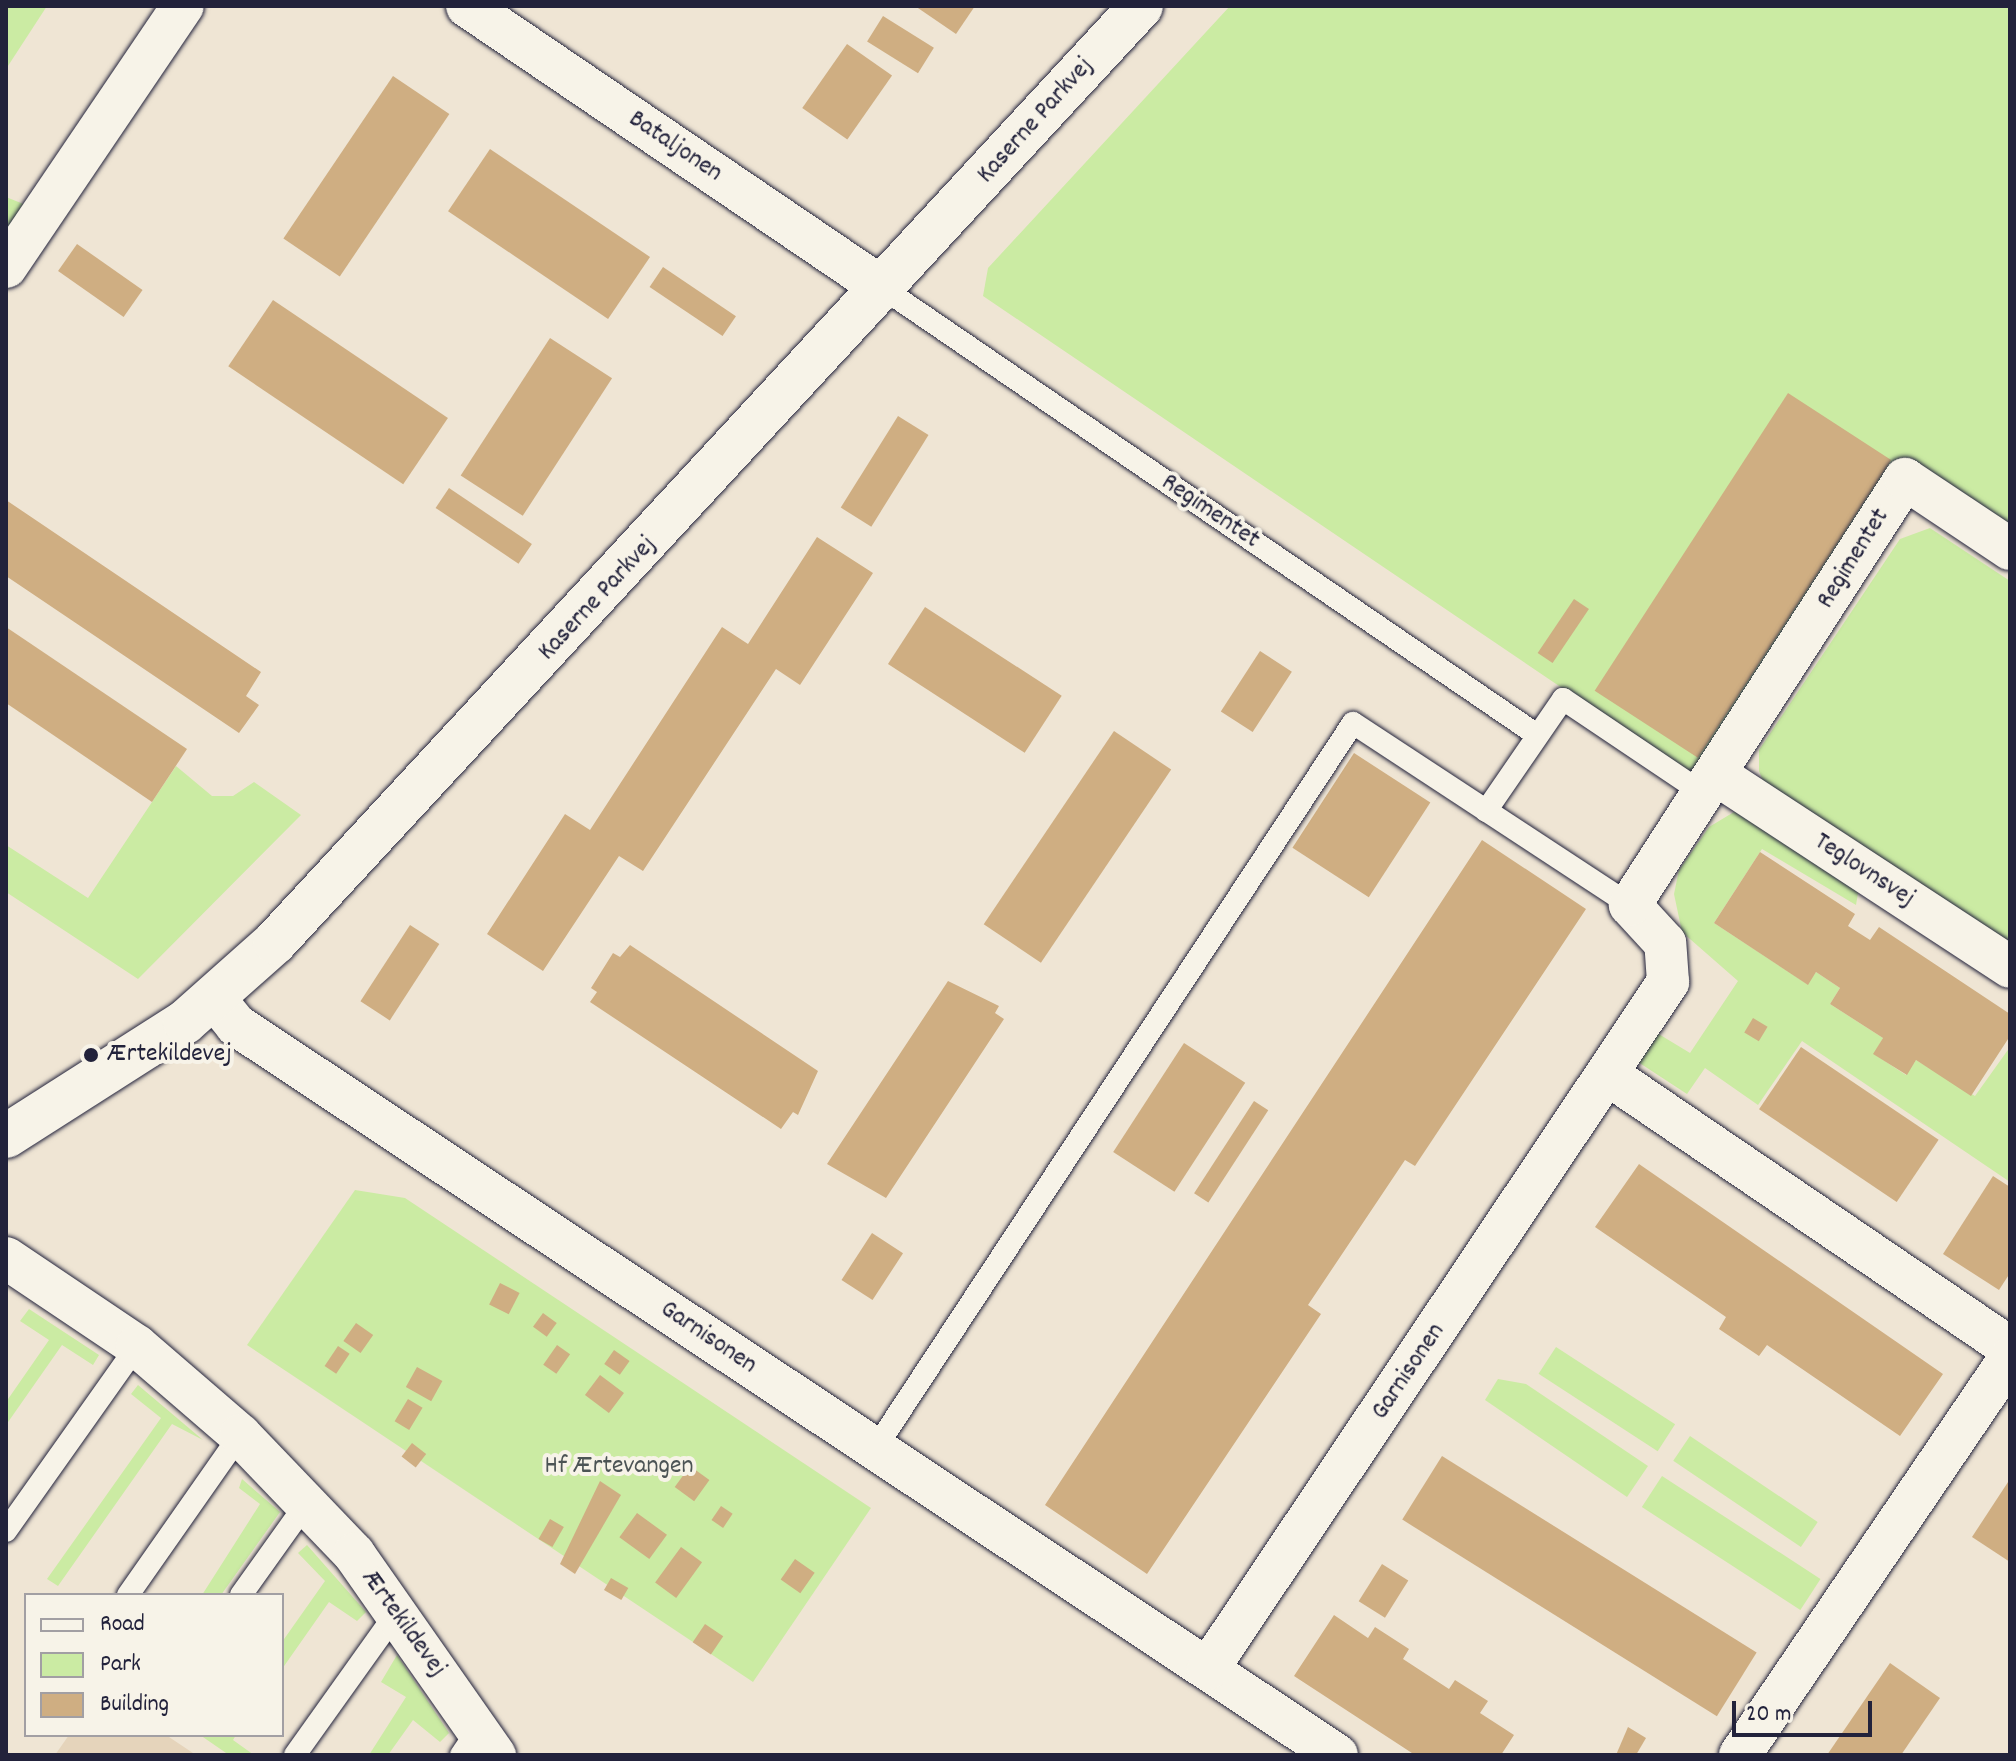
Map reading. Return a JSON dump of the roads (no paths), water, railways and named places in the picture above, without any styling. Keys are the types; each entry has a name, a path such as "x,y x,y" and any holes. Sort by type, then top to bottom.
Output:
{"street":[{"path":"6,267 183,6"},
{"name":"Bataljonen","path":"467,6 884,289"},
{"name":"Kaserne Parkvej","path":"6,1136 215,999 364,851 1141,6"},
{"name":"Regimentet","path":"1630,905 1905,479 2010,549"},
{"name":"Teglovnsvej","path":"1710,784 2010,967"},
{"name":"Garnisonen","path":"1208,1669 1668,982 1665,943 1630,905"},
{"name":"Garnisonen","path":"215,999 236,1025 1337,1755"},
{"path":"1607,1074 2010,1348"},
{"name":"Ærtekildevej","path":"11,1272 137,1346 240,1435 306,1504 397,1612 478,1747"},
{"path":"1740,1755 2010,1358"}],"lane":[{"name":"Regimentet","path":"884,289 1537,735"},
{"path":"1486,811 1563,699 1710,784"},
{"path":"875,1449 1353,723 1630,905"},
{"path":"6,1531 137,1346"},
{"path":"129,1593 240,1435"},
{"path":"242,1593 306,1504"},
{"path":"295,1755 397,1612"}],"place":[{"name":"Ærtekildevej","path":"91,1055"}],"park label":[{"name":"Hf Ærtevangen","path":"619,1467"}]}
